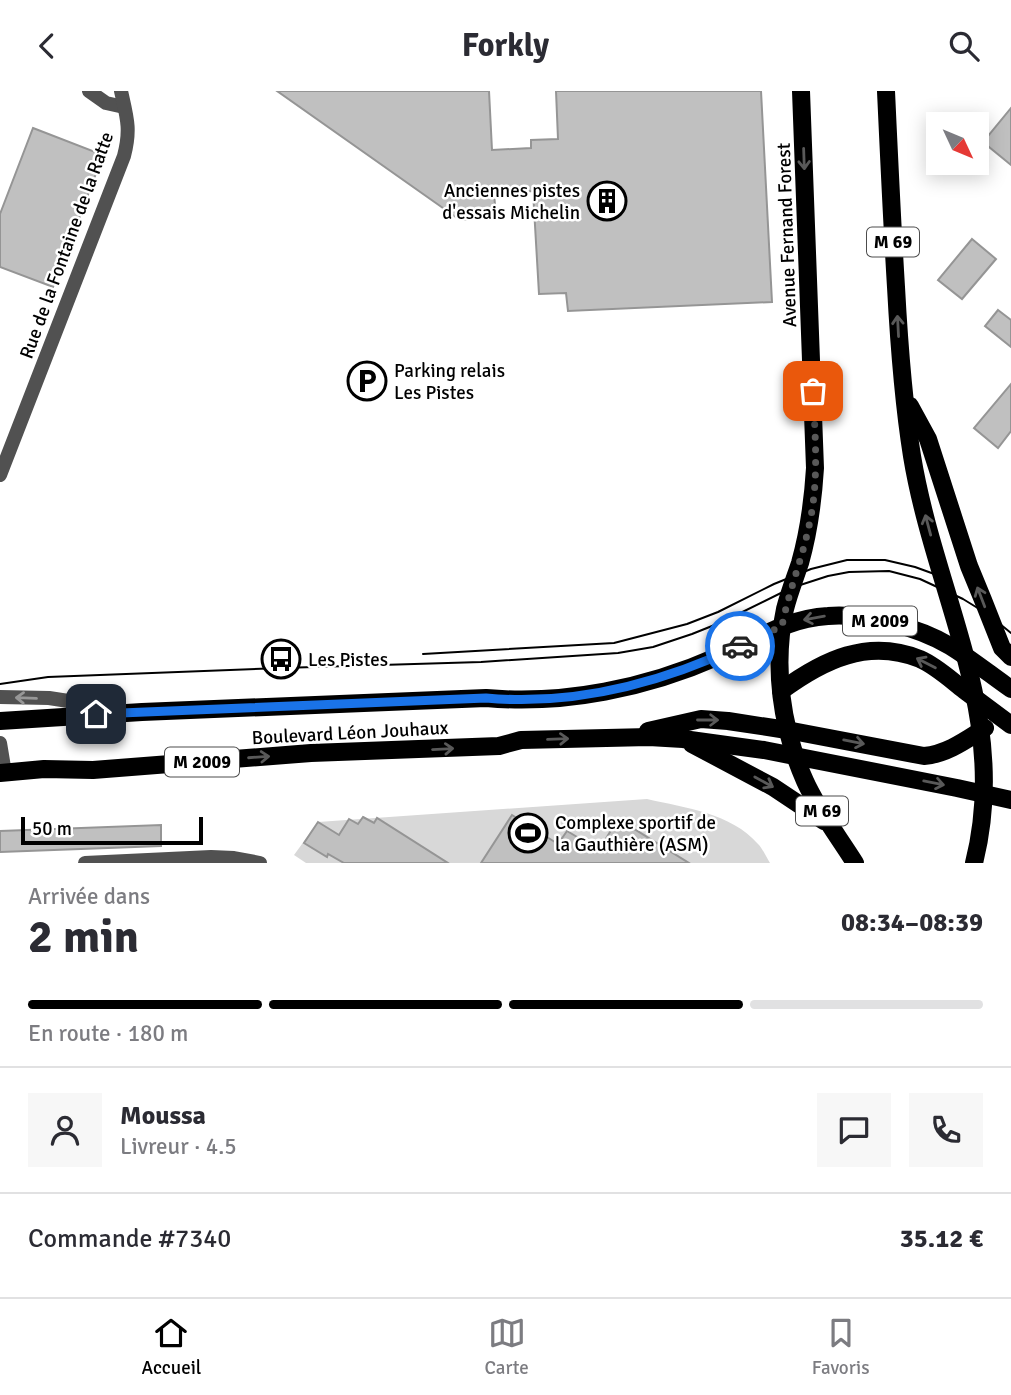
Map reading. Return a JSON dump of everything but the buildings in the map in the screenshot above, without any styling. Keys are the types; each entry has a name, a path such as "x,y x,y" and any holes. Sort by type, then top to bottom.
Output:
{"main road":[{"name":"Avenue Fernand Forest","path":"782,626 810,520 815,468 802,91"},
{"name":"M 69","path":"886,91 898,317 912,457 934,549 971,660 985,728 987,794 984,823 974,863"},
{"path":"904,394 928,439 969,566 1002,648 1011,657"},
{"name":"M 2009","path":"782,626 828,616 856,617 905,627 949,646 1011,689"},
{"name":"M 69","path":"782,626 783,713 795,756 806,782 855,863"},
{"name":"Boulevard Léon Jouhaux","path":"0,721 142,712 486,698 553,698 627,687 660,679 719,656 782,626"},
{"path":"781,691 804,673 837,657 871,650 897,653 920,659 939,670 1011,725"},
{"path":"617,737 701,719 728,720 924,756 936,755 952,748 985,728"},
{"name":"M 2009","path":"617,737 682,739 764,750 1011,800"},
{"name":"Boulevard Léon Jouhaux","path":"2,773 44,769 93,770 311,753 499,746 521,740 617,737"},
{"path":"682,739 773,787 831,826"}],"street":[{"path":"89,91 106,103 124,107"},
{"name":"Rue de la Fontaine de la Ratte","path":"0,475 124,156 129,133 121,91"},
{"name":"Boulevard Léon Jouhaux","path":"0,697 49,698 142,712"},
{"name":"M 2009","path":"0,743 2,773"},
{"path":"85,863 211,857 260,863"}],"shaded area":[{"name":"Complexe sportif de la Gauthière (ASM)","path":"647,799 707,813 735,825 758,844 770,863 306,863 294,855 318,822"}],"tram line":[{"path":"423,654 614,643 687,624 811,569 847,560 885,560 937,575"},
{"path":"0,684 48,677 481,662 618,653 653,647 692,634 791,588 849,572 889,571 920,579 963,599 1011,633"}],"way so far":[{"path":"740,646 782,626 800,563 814,496 813,391"}],"place":[{"name":"Anciennes pistes d'essais Michelin","path":"607,201"},
{"name":"Parking relais Les Pistes","path":"367,381"},
{"name":"Les Pistes","path":"281,659"},
{"name":"Complexe sportif de la Gauthière (ASM)","path":"528,833"}],"route":[{"path":"96,714 486,698 553,698 596,693 660,679 740,646"}]}
